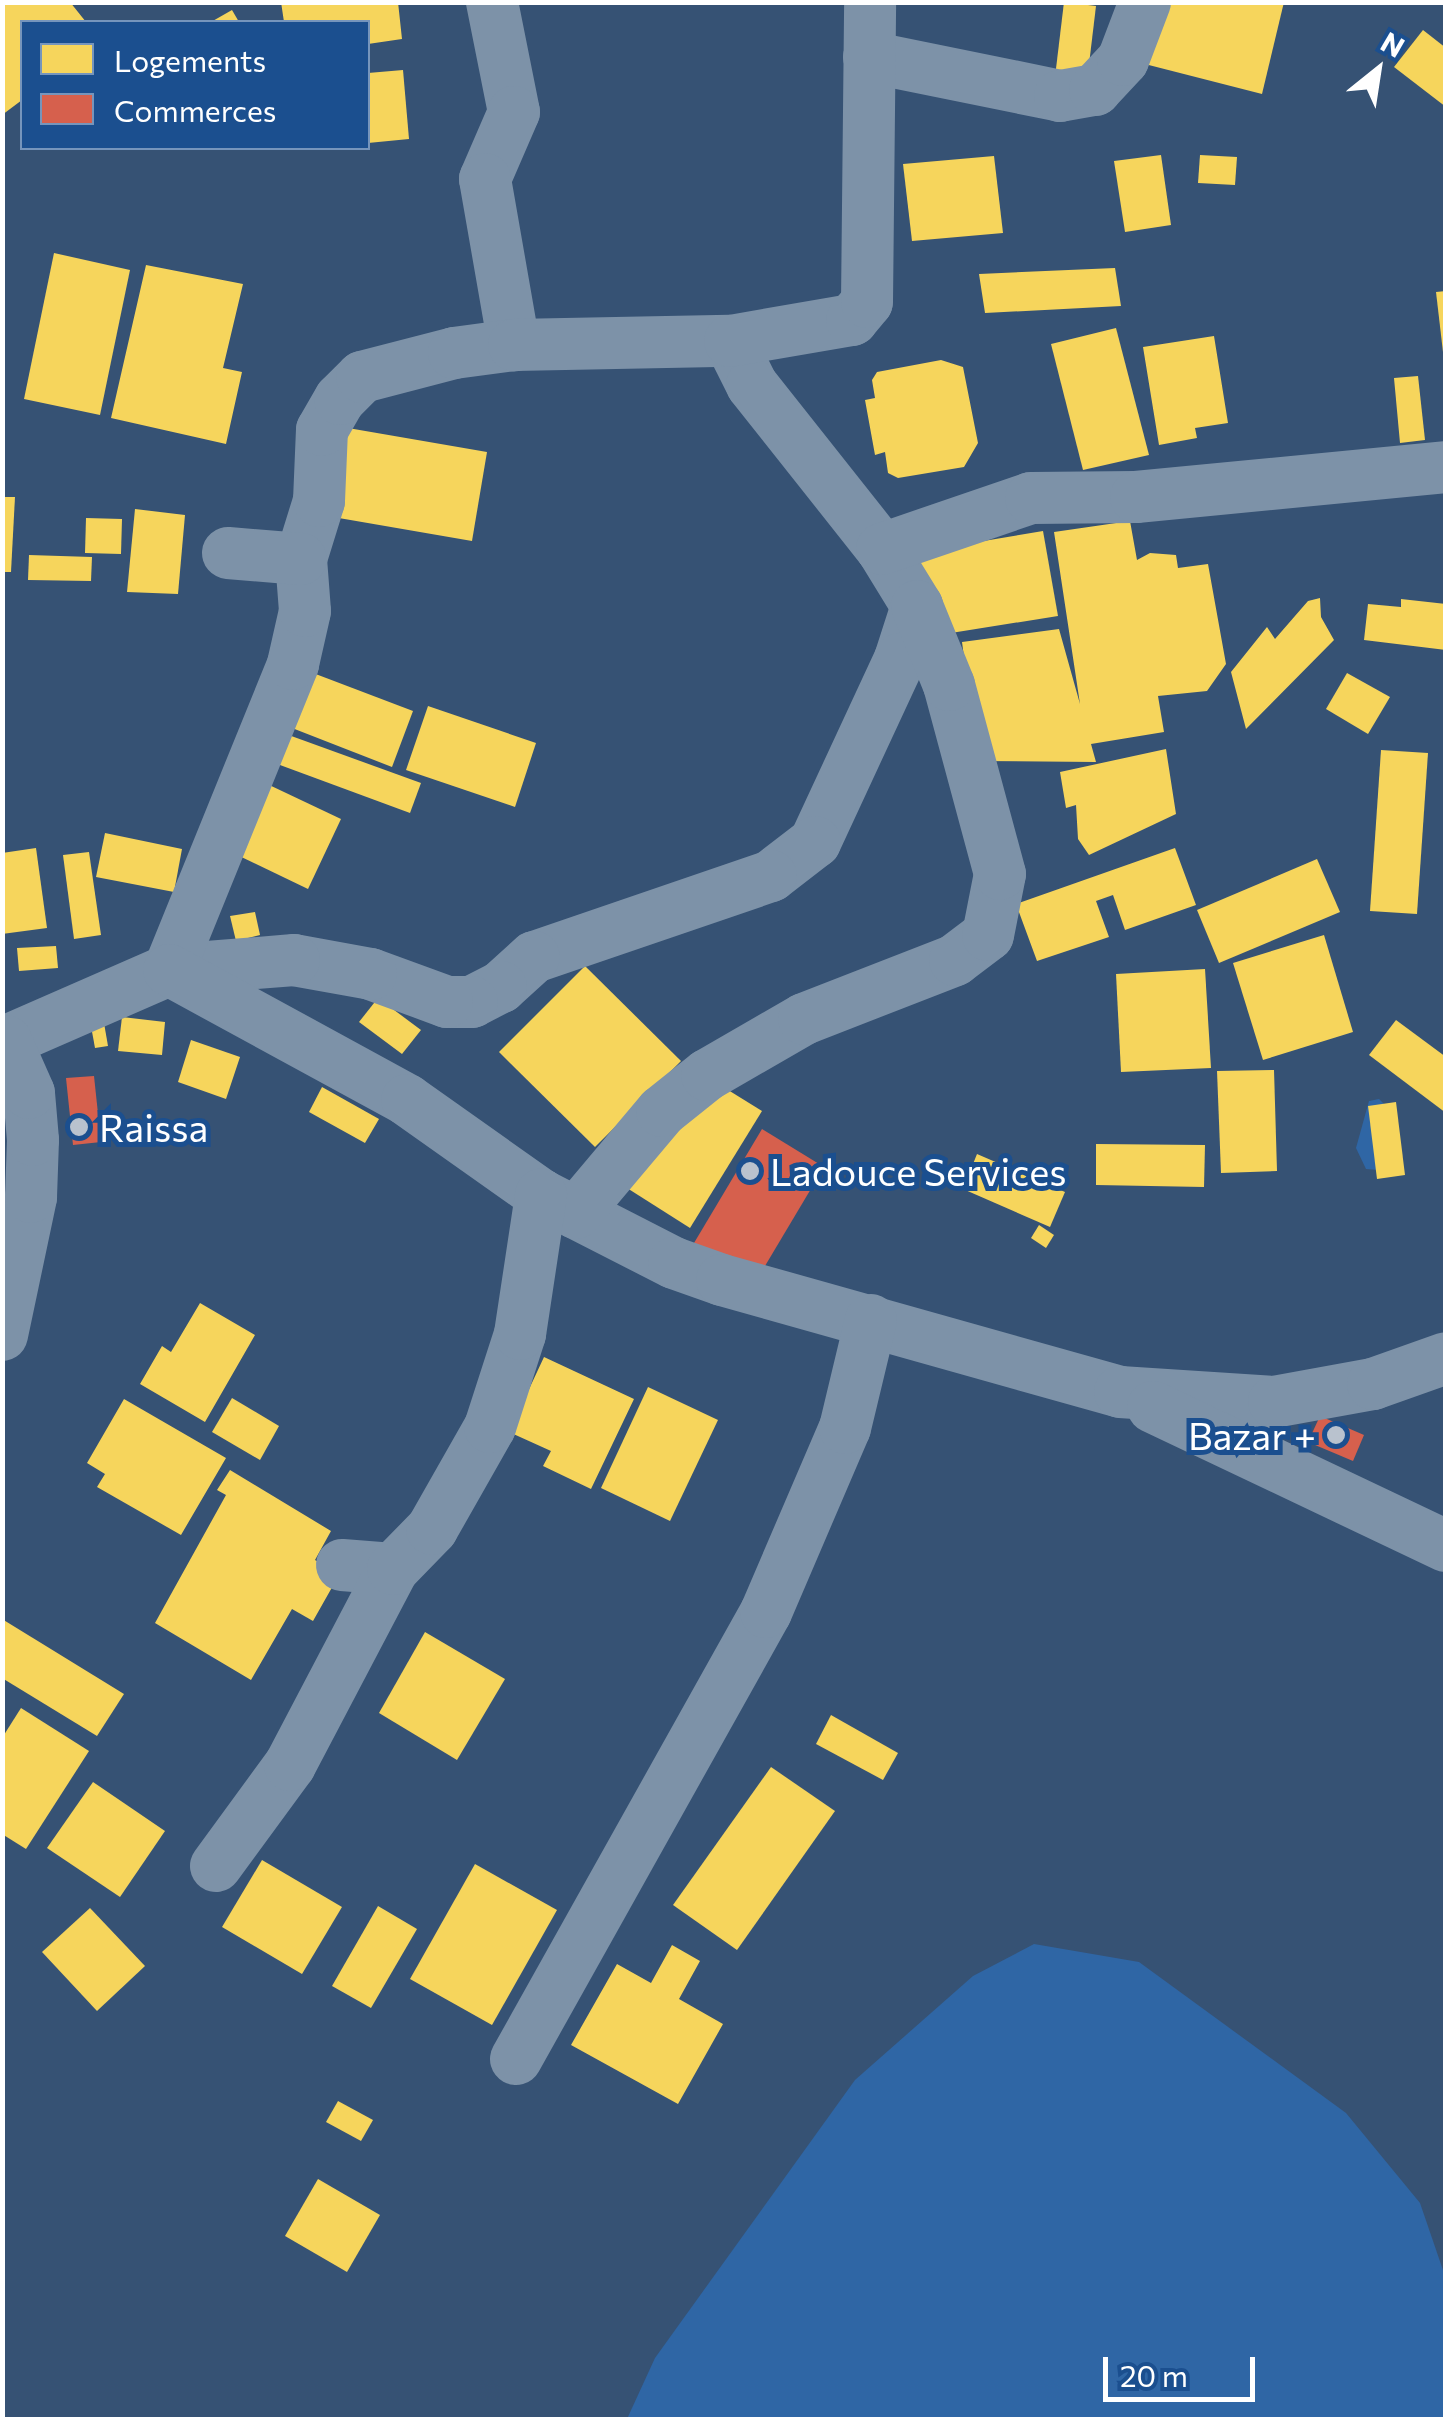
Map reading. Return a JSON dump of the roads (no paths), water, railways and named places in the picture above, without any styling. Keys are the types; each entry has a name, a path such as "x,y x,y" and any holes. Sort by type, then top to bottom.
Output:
{"street":[{"path":"492,2 514,112 486,179 514,345"},
{"path":"169,970 292,664 305,611 301,559 319,501 322,430 340,399 362,377 514,345 730,341 852,320 867,302 870,2"},
{"path":"869,57 1060,96 1095,90 1123,60 1144,2"},
{"path":"216,1866 290,1765 368,1567 432,1529 490,1426 559,1204 706,1075 804,1019 955,960 988,935 1000,874 949,685 917,606 882,549 771,411 730,341"},
{"path":"882,549 1031,498 1136,497 1446,467"},
{"path":"228,553 301,559"},
{"path":"2,1334 31,1197 33,1140 28,1093 4,1042 169,970 294,960 372,974 446,1002 472,1002 558,946 771,876 816,842 837,806 917,606"},
{"path":"169,970 407,1100 559,1204 674,1263 1120,1392 1446,1546"},
{"path":"516,2059 766,1612 845,1428 871,1320"},
{"path":"1120,1392 1274,1402 1373,1384 1440,1349"}],"place":[{"name":"Raissa","path":"79,1127"},
{"name":"Ladouce Services","path":"750,1171"},
{"name":"Bazar +","path":"1336,1435"}]}
